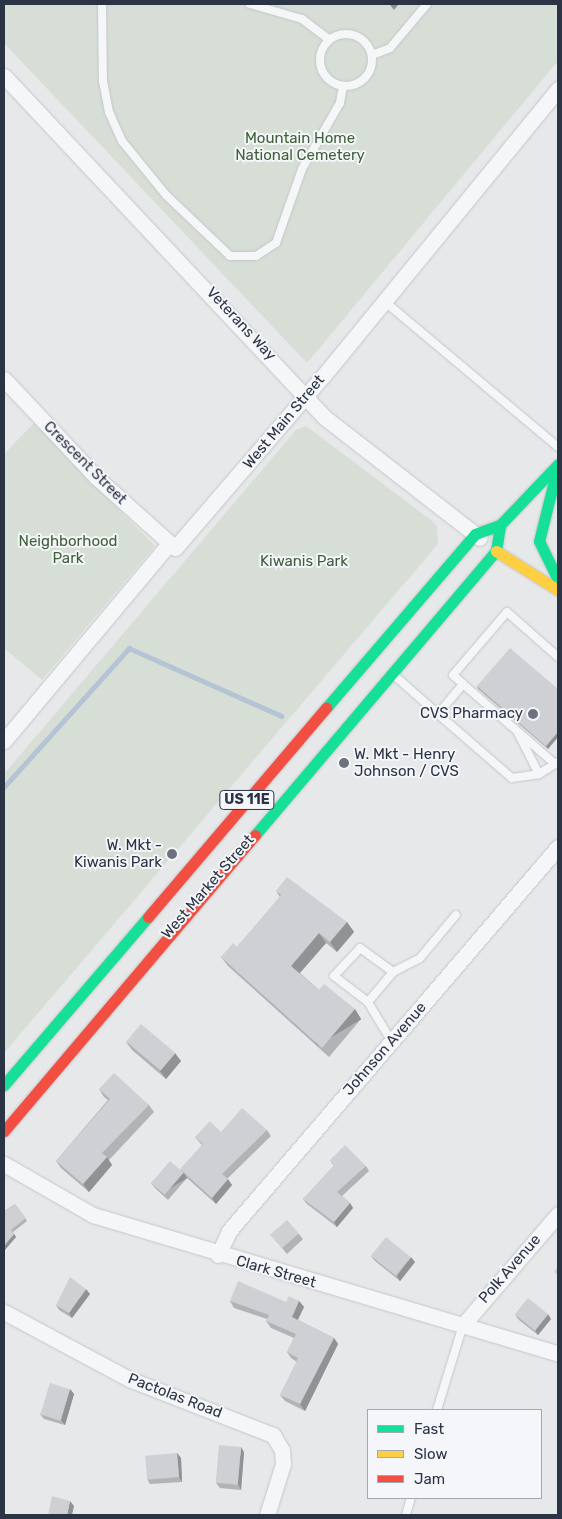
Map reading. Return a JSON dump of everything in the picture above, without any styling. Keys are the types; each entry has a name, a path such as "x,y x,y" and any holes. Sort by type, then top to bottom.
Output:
{"main road":[{"name":"West Market Street","path":"4,1085 475,534 500,525 558,464"},
{"path":"558,464 539,541 558,580"},
{"path":"500,525 496,551 558,590"},
{"name":"West Market Street","path":"4,1131 496,551"}],"street":[{"name":"Veterans Way","path":"4,76 306,398 349,438 496,551"},
{"name":"West Main Street","path":"4,741 169,544 174,548 182,542 306,398 558,89"},
{"name":"Crescent Street","path":"4,379 96,477 169,544"},
{"name":"Johnson Avenue","path":"218,1255 229,1231 558,847"},
{"name":"Clark Street","path":"4,1164 93,1215 218,1255 558,1354"},
{"name":"Polk Avenue","path":"462,1325 558,1214"},
{"name":"Pactolas Road","path":"4,1312 130,1380 273,1435 283,1464 267,1515"}],"lane":[{"path":"102,4 103,81 122,141 166,195 230,256 256,256 276,242 302,169 340,103 343,86"},
{"path":"250,4 267,6 313,24 329,39"},
{"path":"372,55 390,48 427,4"},
{"path":"342,34 358,36 372,55 365,78 343,86 327,79 319,64 322,48 329,39 342,34"},
{"path":"384,301 558,447"},
{"path":"391,674 512,778 539,774 557,763 453,675 507,612 558,657"},
{"path":"438,714 463,684"},
{"path":"517,731 539,774"},
{"path":"368,1002 393,972 420,958 456,915"},
{"path":"392,1042 368,1002 334,976 360,948 393,972"},
{"path":"437,1409 462,1325"},
{"path":"406,1515 411,1499"}],"green space":[{"name":"Mountain Home National Cemetery","path":"4,4 558,4 558,61 307,363 4,43"},
{"name":"Neighborhood Park","path":"34,423 155,546 42,680 4,648 4,454"},
{"name":"Kiwanis Park","path":"306,426 431,520 437,526 438,544 4,1053 4,774 296,430"}],"building":[{"name":"CVS Pharmacy","path":"510,648 558,689 558,732 546,746 477,686"},
{"path":"287,877 347,922 330,942 319,933 291,966 319,990 324,984 355,1009 322,1048 221,957 233,943 237,947 281,895 276,891"},
{"path":"141,1024 175,1053 161,1071 126,1042"},
{"path":"114,1073 149,1105 102,1153 107,1157 83,1184 56,1161 110,1099 99,1089"},
{"path":"242,1108 267,1130 222,1174 228,1179 212,1198 180,1169 203,1144 195,1137 210,1121 221,1132"},
{"path":"345,1145 366,1166 337,1192 350,1203 334,1222 303,1199 334,1165 330,1160"},
{"path":"170,1161 184,1173 165,1195 151,1183"},
{"path":"15,1204 26,1218 11,1230 14,1234 4,1246 4,1211"},
{"path":"287,1220 299,1234 282,1248 270,1234"},
{"path":"386,1237 411,1257 396,1276 371,1256"},
{"path":"558,1266 558,1275 554,1272"},
{"path":"70,1277 86,1289 69,1313 56,1305"},
{"path":"238,1281 286,1302 289,1296 299,1301 292,1317 334,1338 300,1404 280,1395 298,1358 287,1352 296,1334 266,1321 269,1315 230,1301"},
{"path":"528,1298 548,1314 535,1331 515,1314"},
{"path":"50,1383 70,1389 60,1421 40,1415"},
{"path":"219,1445 241,1447 238,1485 216,1483"},
{"path":"177,1453 179,1477 147,1480 145,1456"},
{"path":"52,1496 70,1501 67,1515 48,1515"}],"waterway":[{"path":"4,787 129,648 282,716"}],"traffic: fast":[{"path":"326,708 475,534 500,525 558,464"},
{"path":"558,465 539,541 558,580"},
{"path":"255,835 496,551 500,525"},
{"path":"4,1085 148,917"}],"traffic: slow":[{"path":"496,551 558,590"}],"traffic: jam":[{"path":"148,917 326,708"},
{"path":"4,1131 255,835"}],"place":[{"name":"CVS Pharmacy","path":"533,714"},
{"name":"W. Mkt - Henry Johnson / CVS","path":"344,763"},
{"name":"W. Mkt - Kiwanis Park","path":"172,854"}]}
